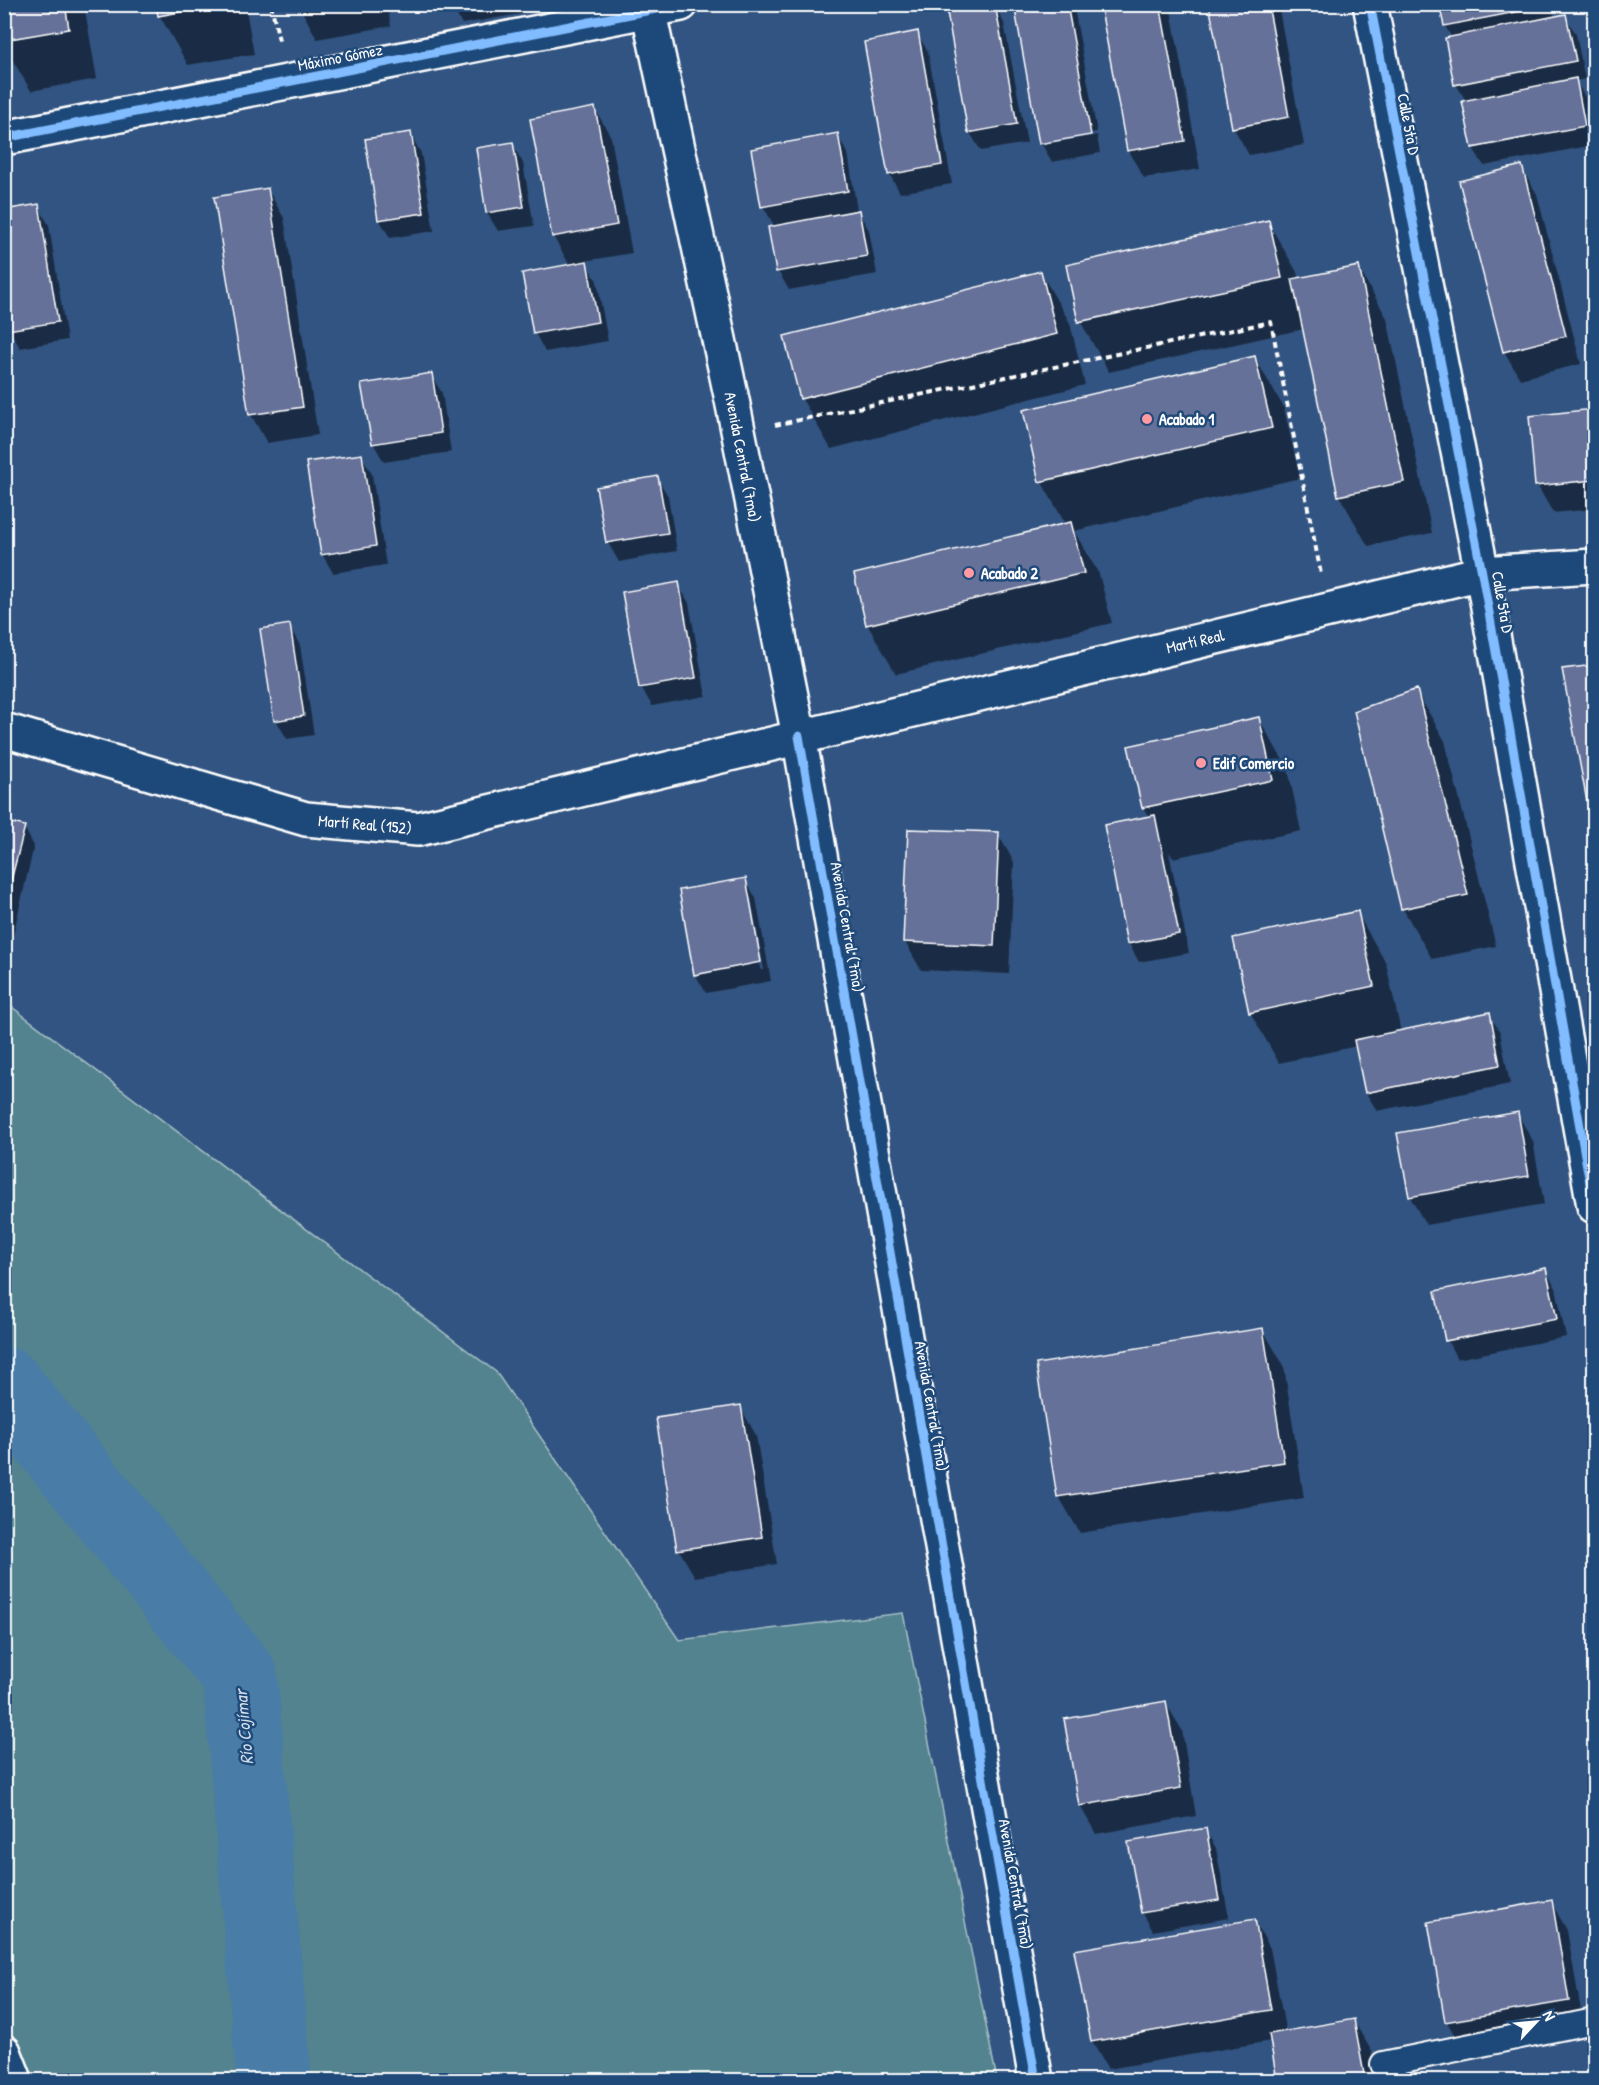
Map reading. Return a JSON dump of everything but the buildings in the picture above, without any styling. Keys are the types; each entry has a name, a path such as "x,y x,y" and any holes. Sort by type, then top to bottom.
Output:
{"street":[{"name":"Máximo Gómez","path":"4,138 648,8 681,4"},
{"name":"Calle 5ta D","path":"1370,4 1482,573 1594,1206"},
{"name":"Avenida Central (7ma)","path":"648,8 739,433 799,736 1036,2080"},
{"name":"Martí Real","path":"799,736 1482,573 1594,566"},
{"name":"Martí Real (152)","path":"4,730 306,819 418,830 799,736"},
{"path":"4,2052 15,2080"}],"lane":[{"path":"1383,2064 1594,2021"}],"path":[{"path":"739,433 1271,322 1328,609"}],"green space":[{"path":"4,1001 496,1372 679,1640 903,1613 997,2080 5,2080"}],"waterway":[{"name":"Río Cojímar","path":"4,1384 240,1676 274,2080"}],"cycle path":[{"path":"4,138 681,4"},
{"path":"1370,4 1482,573 1594,1206"},
{"path":"799,736 1036,2080"}],"place":[{"name":"Acabado 1","path":"1147,419"},
{"name":"Acabado 2","path":"969,573"},
{"name":"Edif Comercio","path":"1201,763"}]}
